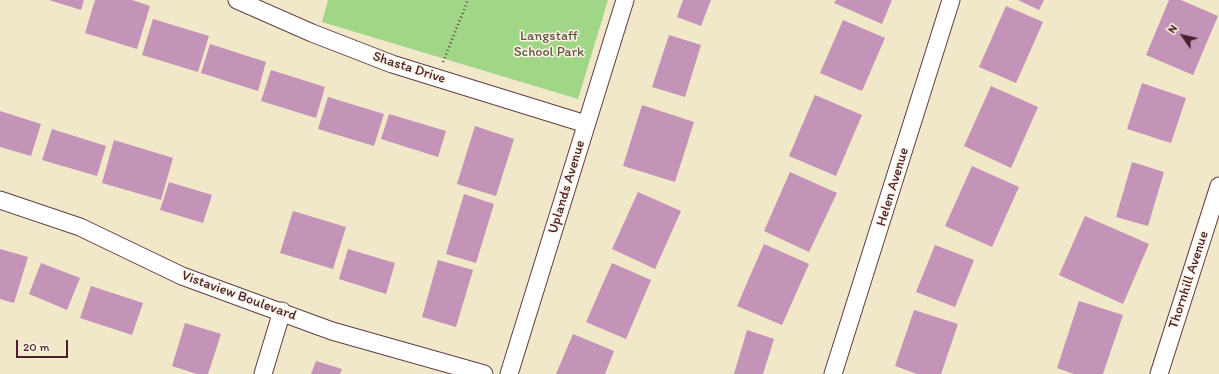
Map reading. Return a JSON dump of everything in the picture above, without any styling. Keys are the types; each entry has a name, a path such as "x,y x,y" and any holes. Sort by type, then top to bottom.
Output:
{"street":[{"name":"Shasta Drive","path":"236,0 362,53 418,73 437,77 586,124"},
{"name":"Uplands Avenue","path":"509,374 625,0"},
{"name":"Helen Avenue","path":"833,374 952,0"},
{"name":"Thornhill Avenue","path":"1159,374 1218,192"},
{"name":"Vistaview Boulevard","path":"0,200 80,227 182,276 282,311 332,331 484,374"},
{"path":"263,374 282,311"}],"path":[{"path":"437,77 468,0"}],"green space":[{"name":"Langstaff School Park","path":"328,0 608,0 578,99 322,22"}],"building":[{"path":"49,0 84,0 81,10"},
{"path":"95,0 132,0 150,6 137,49 85,33"},
{"path":"683,0 711,0 701,26 677,17"},
{"path":"836,0 892,0 882,24 834,3"},
{"path":"1018,0 1044,0 1039,10"},
{"path":"1169,0 1181,0 1218,16 1193,75 1146,55"},
{"path":"1006,6 1043,22 1016,83 979,67"},
{"path":"153,19 209,36 198,72 142,55"},
{"path":"843,20 885,38 862,91 820,73"},
{"path":"669,35 701,45 685,97 652,87"},
{"path":"210,44 266,62 258,91 201,73"},
{"path":"271,70 325,87 316,118 261,101"},
{"path":"1142,83 1186,98 1171,143 1127,129"},
{"path":"991,86 1038,107 1011,168 964,146"},
{"path":"815,95 862,115 836,176 789,156"},
{"path":"328,97 384,114 374,146 318,129"},
{"path":"642,105 694,122 675,182 623,166"},
{"path":"0,111 41,124 31,156 0,147"},
{"path":"389,114 446,131 438,157 381,139"},
{"path":"475,126 514,139 496,196 457,184"},
{"path":"52,129 106,146 97,176 42,160"},
{"path":"114,140 173,158 161,200 102,183"},
{"path":"1132,162 1164,172 1148,226 1116,217"},
{"path":"972,166 1019,187 992,247 945,226"},
{"path":"790,172 837,193 809,252 764,231"},
{"path":"169,182 212,195 203,223 160,210"},
{"path":"638,192 681,211 655,269 612,249"},
{"path":"464,194 494,204 476,263 446,254"},
{"path":"293,211 346,227 333,269 280,253"},
{"path":"1085,216 1149,244 1123,304 1059,275"},
{"path":"764,244 809,264 782,325 737,306"},
{"path":"935,245 974,260 955,307 916,292"},
{"path":"0,249 28,257 14,303 0,299"},
{"path":"348,249 395,263 386,294 339,279"},
{"path":"438,260 473,270 456,327 422,317"},
{"path":"41,263 80,278 67,310 29,294"},
{"path":"612,263 651,280 626,339 586,322"},
{"path":"91,286 143,303 132,335 80,318"},
{"path":"1079,301 1123,315 1103,374 1074,374 1057,368"},
{"path":"914,310 958,324 941,374 917,374 895,366"},
{"path":"185,323 221,334 208,374 197,374 172,366"},
{"path":"747,330 774,339 763,374 734,374"},
{"path":"573,334 614,351 605,374 556,374"},
{"path":"316,361 342,369 340,374 311,374"}]}
